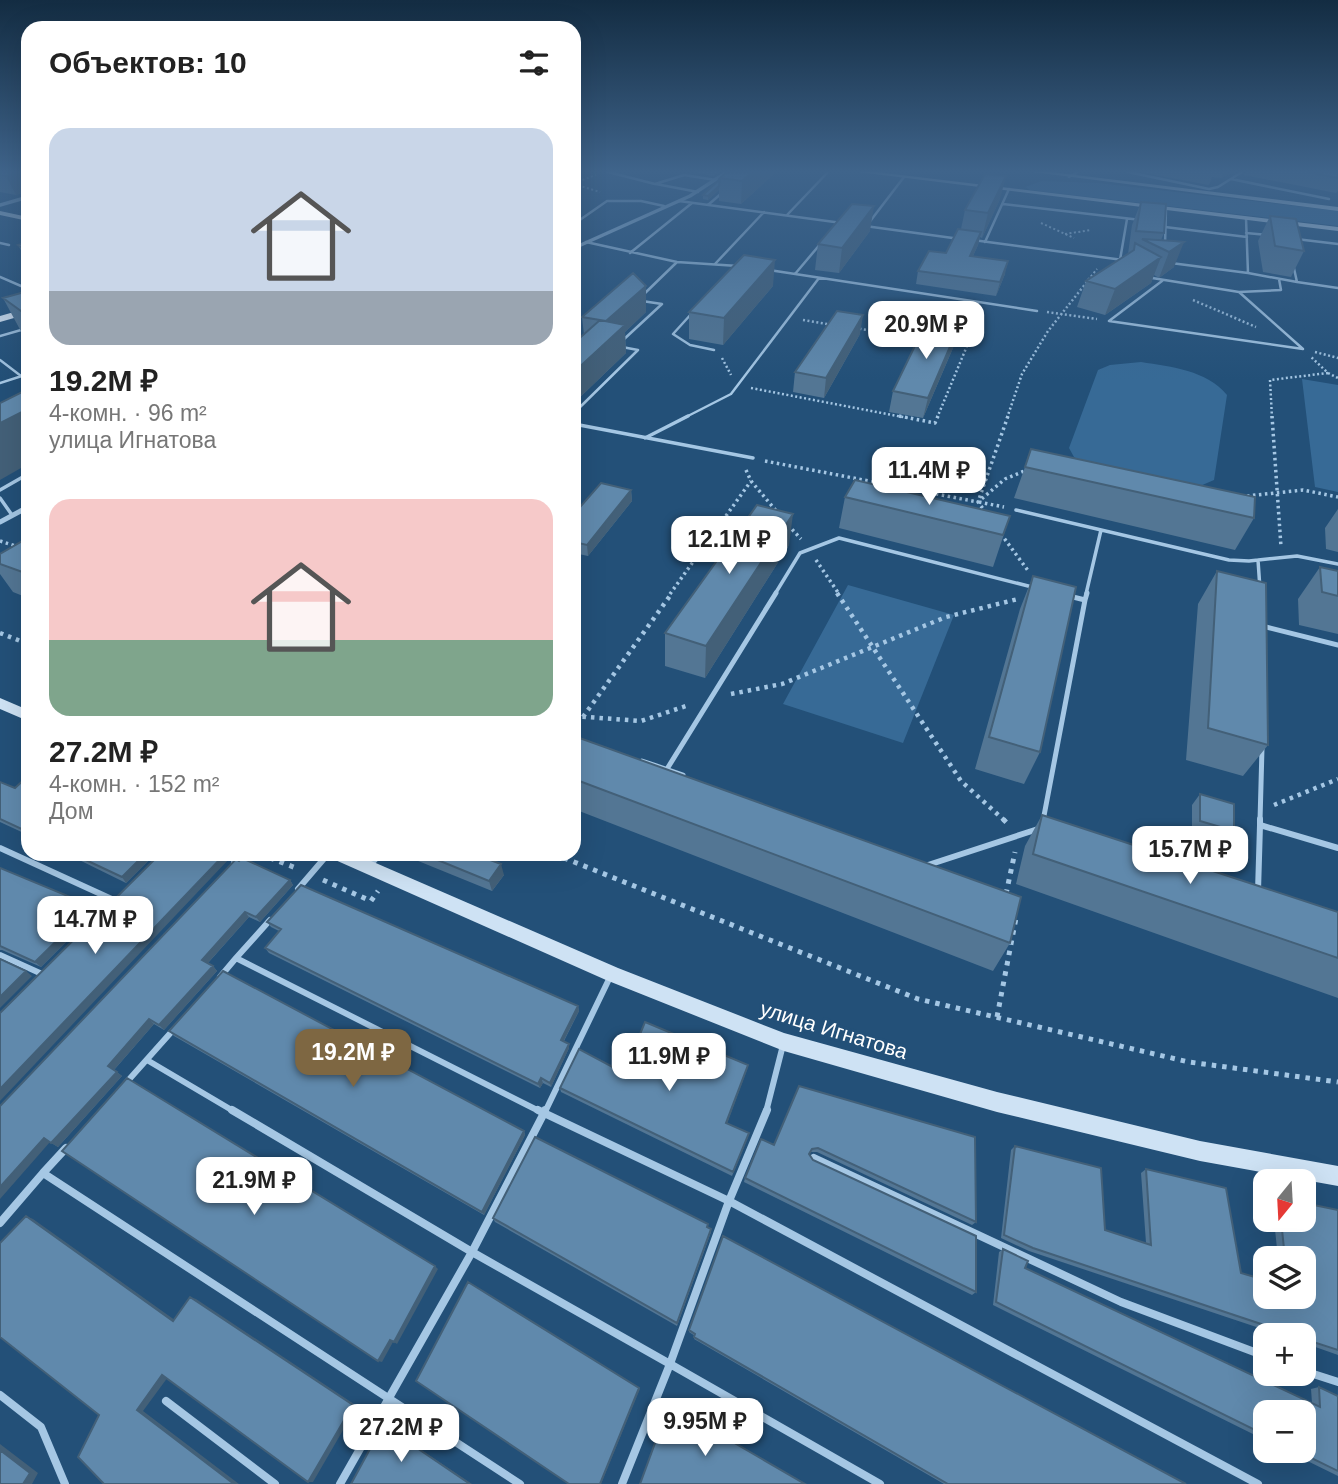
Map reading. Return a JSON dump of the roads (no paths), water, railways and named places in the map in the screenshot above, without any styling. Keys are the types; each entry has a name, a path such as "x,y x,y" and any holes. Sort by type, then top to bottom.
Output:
{"main road":[{"path":"0,319 21,313"},
{"path":"0,703 21,713"},
{"name":"улица Игнатова","path":"374,861 612,974 784,1042 997,1102 1200,1151 1338,1176"}],"street":[{"path":"581,244 586,242"},
{"path":"0,522 21,510"}],"lane":[{"path":"630,253 645,241"},
{"path":"715,264 736,241"},
{"path":"795,274 822,241"},
{"path":"979,241 1131,261"},
{"path":"1120,260 1123,241"},
{"path":"1164,241 1164,251"},
{"path":"1246,241 1248,273"},
{"path":"1316,241 1338,244"},
{"path":"586,242 677,262 747,267"},
{"path":"0,243 9,245"},
{"path":"1120,260 1132,268"},
{"path":"1293,260 1297,282"},
{"path":"581,405 638,350 617,346 662,304 638,300 677,262"},
{"path":"1164,262 1338,288"},
{"path":"726,275 734,265"},
{"path":"759,269 1037,311"},
{"path":"1143,276 1239,292 1281,290 1279,279"},
{"path":"0,277 21,286"},
{"path":"645,438 731,394 819,278"},
{"path":"1161,281 1109,321 1303,349 1239,292"},
{"path":"699,305 673,334 690,345 714,350"},
{"path":"0,336 21,330"},
{"path":"0,360 21,376"},
{"path":"0,383 21,376"},
{"path":"581,425 753,458"},
{"path":"0,490 21,478"},
{"path":"0,498 12,515"},
{"path":"1016,510 1229,560 1297,556 1338,564"},
{"path":"926,866 1018,833 1041,828 1101,530"},
{"path":"667,769 800,552 839,538 1044,590"},
{"path":"1258,560 1260,599"},
{"path":"1065,595 1085,600"},
{"path":"1262,638 1262,625 1338,645"},
{"path":"1258,900 1262,744"},
{"path":"632,757 693,779"},
{"path":"1260,825 1338,848"},
{"path":"0,848 21,858"},
{"path":"28,861 116,901"},
{"path":"223,874 235,861"},
{"path":"294,893 322,861"},
{"path":"913,861 937,870"},
{"path":"107,910 125,891"},
{"path":"209,989 278,912"},
{"path":"0,955 42,974"},
{"path":"236,958 544,1113 729,1201 1258,1484"},
{"path":"34,983 51,965"},
{"path":"340,1484 472,1252 612,974"},
{"path":"121,1088 183,1019"},
{"path":"622,1484 670,1364 729,1201 766,1112 784,1042"},
{"path":"147,1060 472,1252 880,1484"},
{"path":"0,1223 69,1145"},
{"path":"814,1158 1121,1302 1253,1352"},
{"path":"43,1174 520,1484"},
{"path":"1316,1375 1338,1382"},
{"path":"0,1395 41,1427 65,1484"},
{"path":"166,1401 275,1484"}]}
